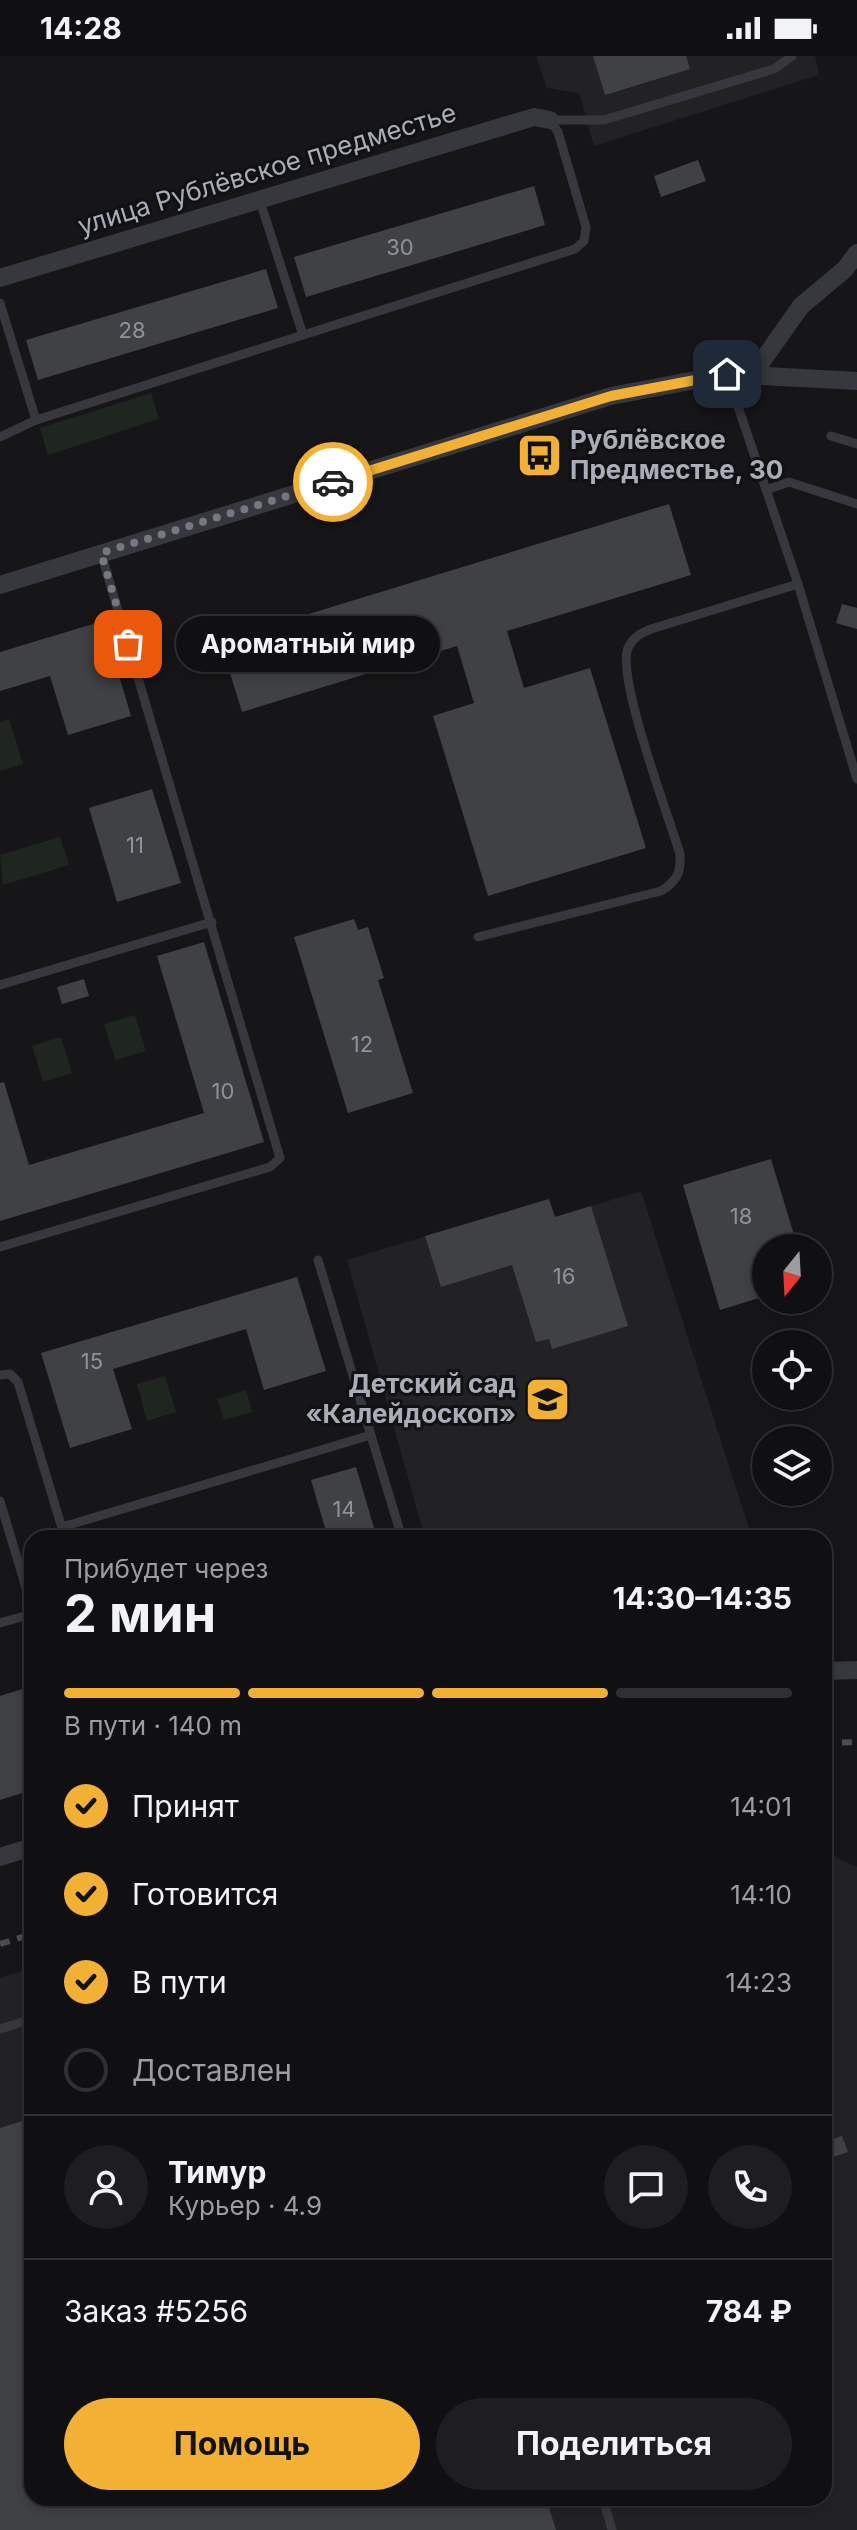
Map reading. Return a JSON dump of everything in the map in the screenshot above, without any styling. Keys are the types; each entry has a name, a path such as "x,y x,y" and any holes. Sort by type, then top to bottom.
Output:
{"street":[{"name":"улица Рублёвское предместье","path":"0,278 534,117 550,120"},
{"path":"753,374 801,306 845,269 857,253"},
{"path":"0,585 611,396 727,374 857,381"},
{"path":"832,1671 857,1670"},
{"path":"0,1857 24,1850"}],"lane":[{"path":"550,120 604,120 774,69 792,56"},
{"path":"0,437 36,420 575,249 584,241 586,227 558,132 550,120"},
{"path":"259,198 303,335"},
{"path":"0,303 36,420"},
{"path":"727,374 798,584 857,779"},
{"path":"831,436 857,444"},
{"path":"766,490 789,482 857,504"},
{"path":"0,1247 277,1164 280,1150 101,553"},
{"path":"478,937 661,891 675,882 681,868 680,854 628,683 627,649 636,635 651,629 798,584"},
{"path":"0,985 212,922"},
{"path":"318,1260 400,1530"},
{"path":"0,1375 10,1374 18,1382 63,1530"},
{"path":"73,1530 371,1435"},
{"path":"0,1501 24,1584"},
{"path":"0,1623 24,1614"},
{"path":"0,2029 24,2022"},
{"path":"605,2506 612,2530"}],"shaded area":[{"path":"536,56 815,56 819,75 594,146 579,93 547,88"},
{"path":"151,393 159,419 48,455 40,428"},
{"path":"9,719 23,764 0,771 0,722"},
{"path":"60,837 69,865 3,885 0,855"},
{"path":"135,1015 146,1051 115,1060 104,1024"},
{"path":"61,1037 72,1073 43,1082 32,1046"},
{"name":"Детский сад «Калейдоскоп»","path":"641,1191 749,1530 423,1530 347,1260 549,1199 555,1217"},
{"path":"165,1376 176,1412 147,1421 137,1384"},
{"path":"246,1390 252,1412 224,1420 217,1399"},
{"path":"832,1856 857,1867 857,2530 0,2530 0,1978 24,1970 24,2506 832,2506"}],"building":[{"path":"593,56 686,56 690,69 605,95"},
{"path":"698,160 706,181 661,197 654,176"},
{"path":"534,186 545,225 306,297 294,257"},
{"path":"266,269 278,308 38,380 26,340"},
{"path":"669,504 691,575 507,631 524,688 590,668 646,848 488,896 433,716 474,703 457,646 242,712 220,641"},
{"path":"842,604 857,608 857,629 836,623"},
{"path":"103,621 131,716 68,735 50,676 0,691 0,652"},
{"path":"152,789 181,883 117,902 89,808"},
{"path":"354,919 358,930 368,927 384,978 378,980 413,1093 348,1113 294,937"},
{"path":"204,942 264,1142 0,1221 0,1083 4,1082 29,1165 204,1113 157,956"},
{"path":"84,979 89,996 62,1004 57,987"},
{"path":"771,1159 794,1234 752,1234 752,1300 720,1310 683,1185"},
{"path":"549,1199 555,1217 591,1206 628,1326 552,1349 549,1339 536,1342 512,1265 441,1287 425,1236"},
{"path":"297,1277 326,1371 264,1390 246,1329 113,1369 132,1429 70,1448 41,1353"},
{"path":"356,1467 375,1530 326,1530 311,1480"},
{"path":"24,1688 24,1792 0,1800 0,1696"},
{"path":"24,2120 24,2506 548,2506 556,2530 0,2530 0,2128"},
{"path":"842,2136 848,2152 832,2157 832,2139"}],"railway":[{"path":"832,1743 857,1742"},
{"path":"0,1944 24,1936"}],"way so far":[{"path":"128,644 101,553 333,482"}],"place":[{"name":"Рублёвское Предместье, 30","path":"539,455"},
{"name":"Ароматный мир","path":"128,644"},
{"name":"Детский сад «Калейдоскоп»","path":"547,1399"}],"route":[{"path":"333,482 611,396 727,374"}]}
